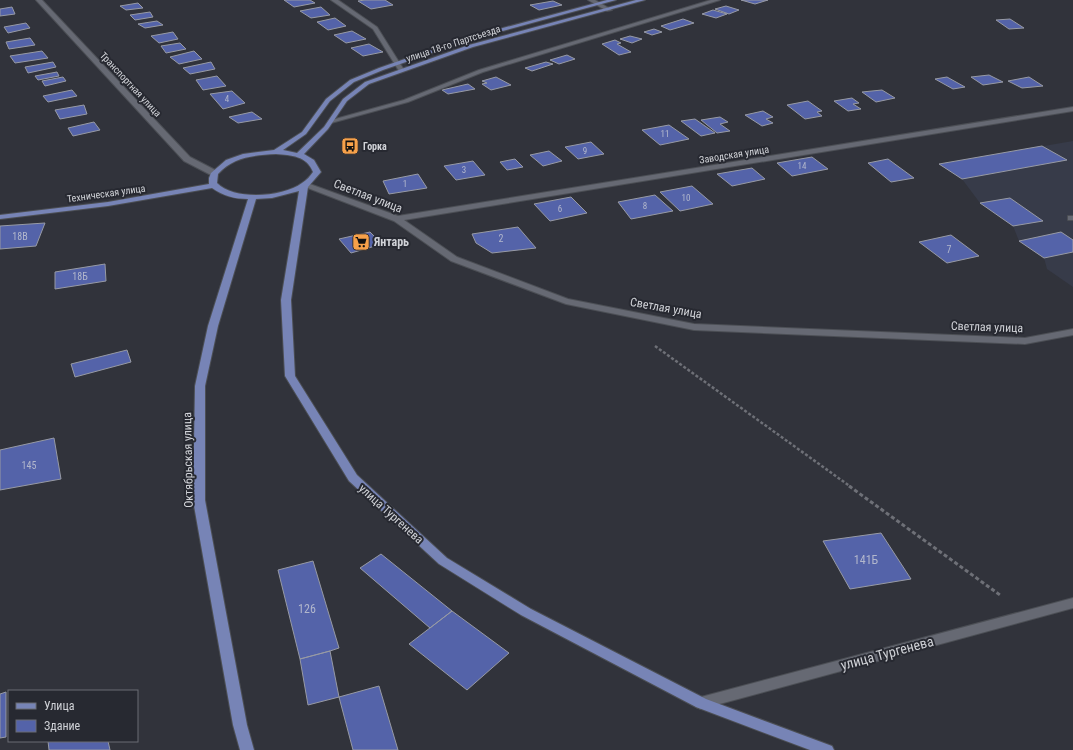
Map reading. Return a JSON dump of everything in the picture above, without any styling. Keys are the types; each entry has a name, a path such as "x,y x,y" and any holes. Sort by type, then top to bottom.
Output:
{"main road":[{"name":"улица 18-го Партсъезда","path":"276,152 304,133 328,100 352,81 464,40 613,0"},
{"name":"улица 18-го Партсъезда","path":"299,155 326,128 344,100 366,83 471,46 642,0"},
{"path":"276,152 299,155 309,159 315,165 317,172 313,179 304,185 281,194 253,197 228,194 214,185 212,179 214,173 220,166 238,158 260,153 276,152"},
{"name":"Техническая улица","path":"0,217 108,204 214,185"},
{"name":"улица Тургенева","path":"304,185 286,300 290,376 353,478 444,561 526,612 701,703 827,750"},
{"name":"Октябрьская улица","path":"247,750 240,725 199,500 200,386 213,326 253,197"}],"street":[{"name":"Транспортная улица","path":"39,0 187,159 214,173"},
{"path":"334,0 375,28 401,70"},
{"path":"590,0 608,10"},
{"path":"331,121 406,101 481,71 717,0"},
{"name":"Заводская улица","path":"398,219 1073,109"},
{"name":"Светлая улица","path":"304,185 398,219 454,259 566,301 694,327 1025,341 1073,332"},
{"name":"улица Тургенева","path":"701,703 1073,603"}],"path":[{"path":"655,346 1000,595"}],"shaded area":[{"path":"1073,141 1073,287 1047,269 1044,258 1019,241 1013,226 980,203 962,179 939,164"}],"building":[{"path":"284,0 310,0 315,3 294,7"},
{"path":"385,0 393,5 371,9 358,1"},
{"path":"741,0 768,0 755,4"},
{"path":"553,1 562,5 539,10 530,5"},
{"path":"138,3 143,8 126,10 120,6"},
{"path":"726,6 739,10 729,14 715,9"},
{"path":"12,7 15,14 0,16 0,9"},
{"path":"321,7 330,15 311,18 300,11"},
{"path":"713,10 727,14 716,18 702,14"},
{"path":"150,12 153,17 135,20 130,15"},
{"path":"335,18 346,26 328,30 317,22"},
{"path":"683,19 694,23 670,30 661,26"},
{"path":"1010,19 1024,28 1009,29 996,20"},
{"path":"157,21 163,25 145,28 138,24"},
{"path":"26,23 30,28 8,33 4,27"},
{"path":"654,29 662,32 652,35 644,32"},
{"path":"352,31 366,39 346,43 334,35"},
{"path":"173,32 178,39 159,43 151,36"},
{"path":"630,36 642,39 632,43 620,39"},
{"path":"30,38 35,45 9,49 6,42"},
{"path":"615,40 621,43 617,44 631,52 619,55 602,44"},
{"path":"180,43 186,49 166,53 161,46"},
{"path":"369,44 383,52 363,56 351,48"},
{"path":"42,51 48,58 15,63 10,56"},
{"path":"194,51 202,59 179,64 170,57"},
{"path":"567,55 575,59 559,64 550,60"},
{"path":"53,62 56,67 28,73 25,67"},
{"path":"211,62 215,69 190,74 183,68"},
{"path":"546,62 553,64 532,71 525,68"},
{"path":"57,72 59,76 38,80 35,76"},
{"path":"989,75 1003,82 983,85 971,77"},
{"path":"217,76 226,86 203,90 196,80"},
{"path":"63,77 66,81 45,86 42,81"},
{"path":"496,77 511,85 491,90 482,84 487,83 482,81"},
{"path":"947,77 965,87 953,89 935,79"},
{"path":"1029,77 1043,86 1022,88 1008,81"},
{"path":"468,84 475,89 448,94 442,90"},
{"path":"72,90 77,96 48,102 43,96"},
{"path":"882,90 895,98 876,102 862,92"},
{"path":"232,91 245,103 223,109 210,94"},
{"path":"852,98 859,103 853,104 861,109 848,111 834,101"},
{"path":"808,101 822,111 817,112 822,116 805,119 787,105"},
{"path":"84,105 87,114 60,119 55,110"},
{"path":"763,111 773,117 766,119 773,123 762,126 745,115"},
{"path":"252,112 262,119 238,123 229,117"},
{"path":"720,117 728,122 720,124 730,131 717,133 701,120"},
{"path":"695,119 715,133 701,136 681,121"},
{"path":"94,122 100,130 73,136 68,128"},
{"path":"669,125 689,139 660,145 642,130"},
{"path":"591,142 604,154 578,159 565,147"},
{"path":"1042,146 1067,160 962,179 939,164"},
{"path":"549,151 562,161 543,166 530,155"},
{"path":"812,157 828,169 792,176 777,163"},
{"path":"515,159 523,167 507,170 500,162"},
{"path":"888,159 914,178 891,182 868,163"},
{"path":"473,161 485,175 456,180 444,166"},
{"path":"752,168 765,179 732,186 717,174"},
{"path":"418,174 427,188 389,194 383,181"},
{"path":"692,186 713,204 680,211 660,192"},
{"path":"655,195 673,211 631,219 618,202"},
{"path":"571,197 587,213 550,221 534,204"},
{"path":"1010,198 1043,221 1013,226 980,203"},
{"path":"45,223 36,246 0,249 0,226"},
{"path":"518,227 536,248 492,253 476,243 472,234"},
{"name":"Янтарь","path":"370,232 382,244 351,253 339,239"},
{"path":"1061,232 1073,240 1073,252 1044,258 1019,241"},
{"path":"951,235 979,256 947,263 919,242"},
{"path":"105,264 106,281 55,289 55,272"},
{"path":"127,350 131,362 75,377 71,364"},
{"path":"54,438 61,479 0,490 0,450"},
{"path":"881,533 911,579 850,589 823,541"},
{"path":"381,554 452,611 430,628 360,568"},
{"path":"313,561 339,648 300,659 278,570"},
{"path":"452,611 509,653 467,690 409,644"},
{"path":"330,651 339,697 308,705 300,659"},
{"path":"379,686 398,750 353,750 339,697"},
{"path":"6,692 6,737 0,738 0,694"},
{"path":"48,742 108,742 110,750 49,750"}],"place":[{"name":"Горка","path":"350,146"},
{"name":"Янтарь","path":"361,242"}]}
